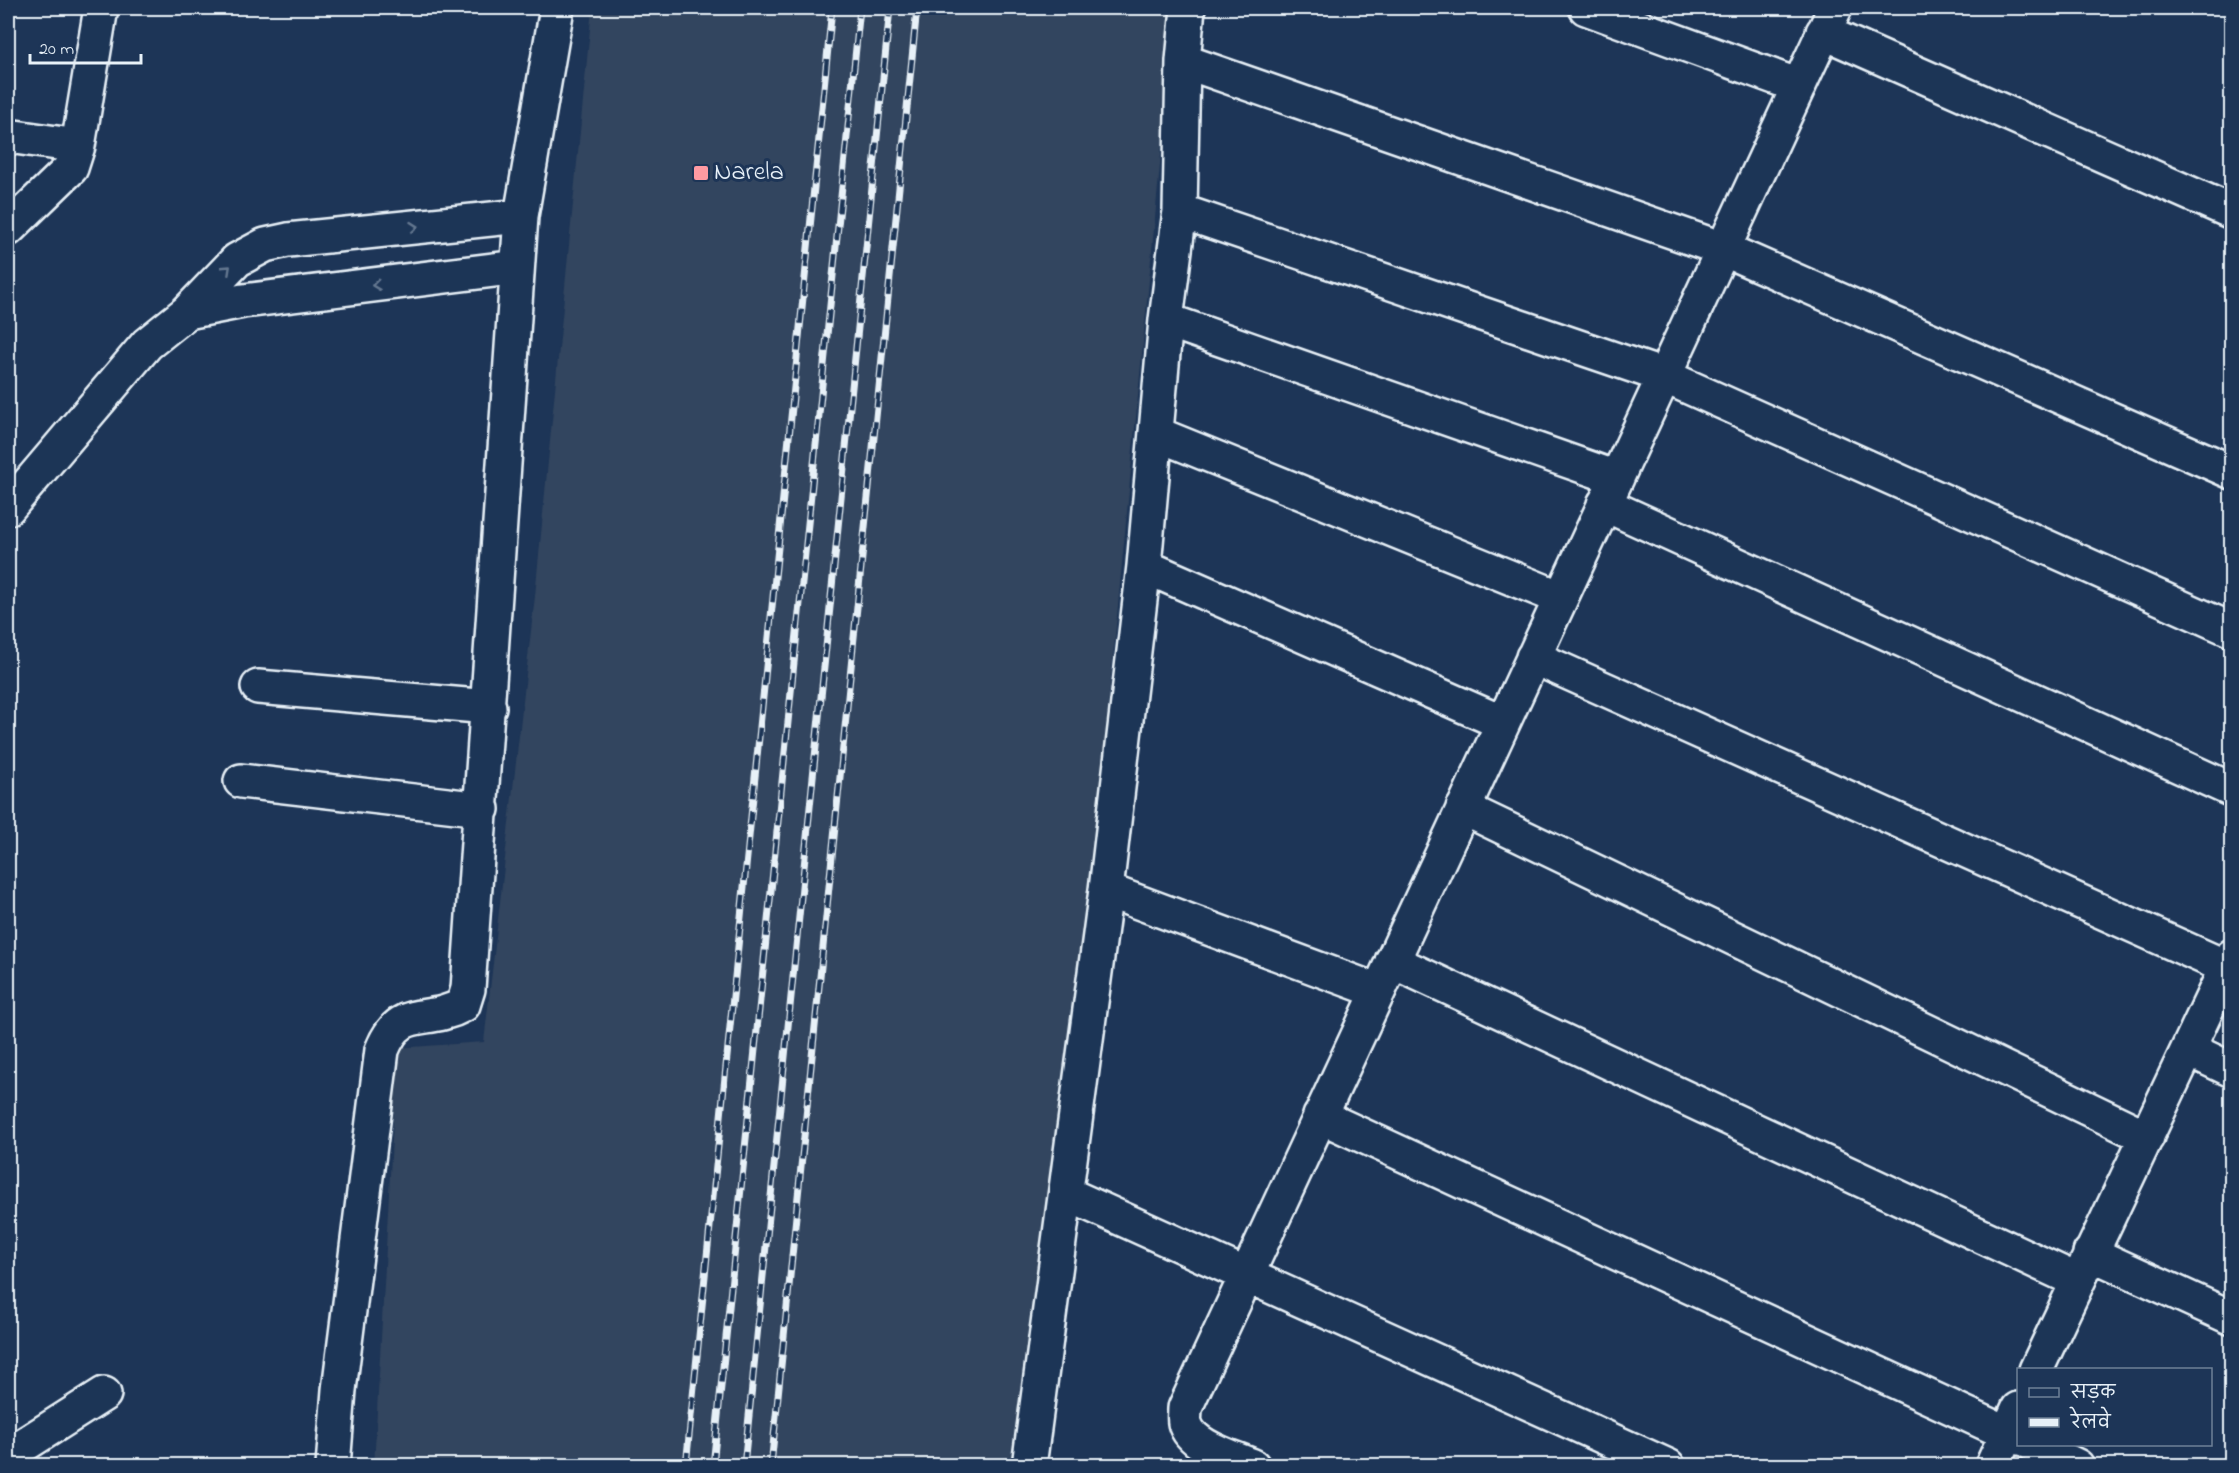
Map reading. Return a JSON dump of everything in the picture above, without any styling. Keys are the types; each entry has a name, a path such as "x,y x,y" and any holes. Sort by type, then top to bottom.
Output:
{"street":[{"path":"8,229 71,168 78,147 101,8"},
{"path":"333,1466 340,1378 382,1050 388,1034 398,1022 447,1014 462,1005 468,989 521,216 557,8"},
{"path":"1029,1466 1106,890 1144,566 1166,320 1180,212 1183,61 1188,8"},
{"path":"1586,8 1798,86"},
{"path":"1253,1466 1204,1444 1192,1435 1185,1423 1185,1408 1829,20 2232,212"},
{"path":"1183,61 1723,249 2232,472"},
{"path":"8,136 78,147"},
{"path":"1180,212 1664,375 2232,630"},
{"path":"8,508 147,344 187,312 237,260 265,245 521,216"},
{"path":"187,312 243,301 517,267"},
{"path":"1166,320 1610,491 2232,790"},
{"path":"1157,434 1561,598"},
{"path":"1144,566 1503,723"},
{"path":"1533,657 2229,962 2147,1137 2083,1266 2037,1368"},
{"path":"258,687 489,707"},
{"path":"241,781 482,809"},
{"path":"1463,808 2147,1137"},
{"path":"1106,890 1378,992"},
{"path":"1392,961 2083,1266 2232,1318"},
{"path":"2188,1049 2232,1070"},
{"path":"1320,1116 2017,1430"},
{"path":"1066,1194 1668,1466"},
{"path":"8,1455 104,1394"},
{"path":"1992,1466 2017,1434"},
{"path":"2044,1446 2077,1466"}],"shaded area":[{"path":"592,8 1175,8 1036,1465 374,1466 397,1048 484,1042 535,596"}],"railway":[{"path":"686,1466 832,8"},
{"path":"713,1466 860,8"},
{"path":"744,1466 890,8"},
{"path":"771,1466 917,8"}],"place":[{"name":"Narela","path":"701,173"}]}
